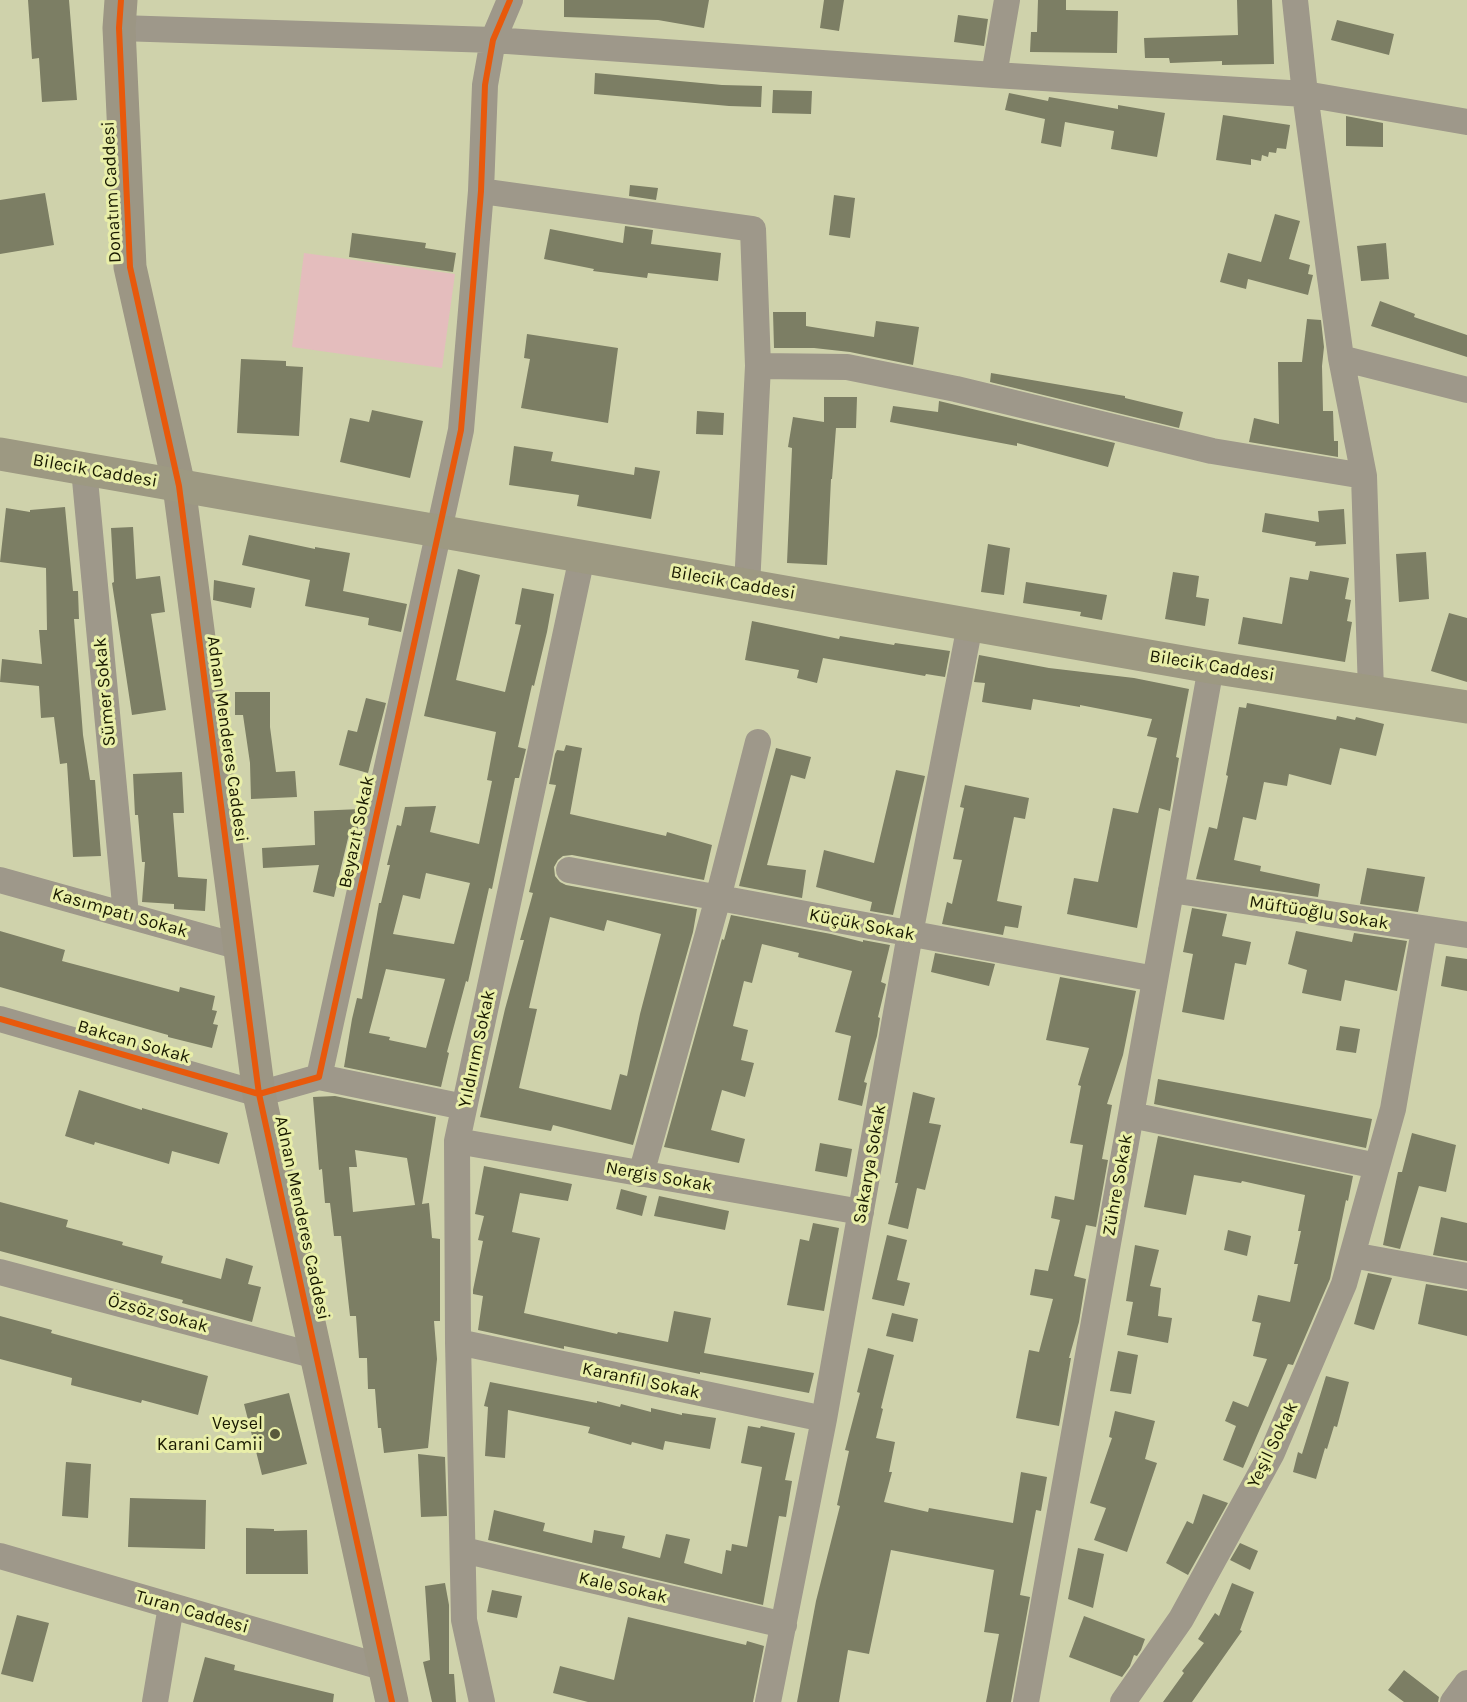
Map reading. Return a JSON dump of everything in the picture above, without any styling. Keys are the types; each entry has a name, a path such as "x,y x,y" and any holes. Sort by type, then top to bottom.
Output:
{"main road":[{"name":"Bilecik Caddesi","path":"0,454 1211,667 1467,707"}],"street":[{"name":"Beyazıt Sokak","path":"319,1077 461,430 480,191 485,86 493,40 510,0"},
{"path":"994,75 1007,0"},
{"path":"1295,0 1305,94 1341,358 1364,477 1371,691"},
{"path":"120,14 994,75 1305,94 1467,122"},
{"name":"Donatım Caddesi","path":"120,14 130,267 179,486"},
{"path":"480,191 753,229 758,366 747,586"},
{"path":"1341,358 1467,390"},
{"path":"758,366 847,367 956,388 1212,451 1364,477"},
{"name":"Sümer Sokak","path":"84,469 126,915"},
{"name":"Adnan Menderes Caddesi","path":"179,486 259,1094 392,1702"},
{"name":"Yıldırım Sokak","path":"480,1699 464,1620 458,1342 457,1141 582,557"},
{"name":"Sakarya Sokak","path":"768,1702 824,1419 909,934 970,625"},
{"name":"Zühre Sokak","path":"1026,1702 1211,667"},
{"path":"641,1174 718,898 758,742"},
{"name":"Küçük Sokak","path":"569,870 1155,979"},
{"name":"Kasımpatı Sokak","path":"0,880 240,947"},
{"name":"Müftüoğlu Sokak","path":"1171,890 1467,935"},
{"name":"Yeşil Sokak","path":"1123,1702 1181,1619 1272,1453 1344,1284 1393,1109 1424,930"},
{"name":"Bakcan Sokak","path":"0,1018 259,1094"},
{"path":"259,1094 319,1077 464,1107"},
{"path":"1131,1115 1377,1166"},
{"name":"Nergis Sokak","path":"457,1141 861,1212"},
{"path":"1352,1255 1467,1276"},
{"name":"Özsöz Sokak","path":"0,1272 316,1356"},
{"name":"Karanfil Sokak","path":"458,1342 824,1419"},
{"name":"Kale Sokak","path":"463,1550 784,1625"},
{"name":"Turan Caddesi","path":"0,1556 385,1668"},
{"path":"155,1702 171,1606"},
{"path":"1453,1702 1467,1683"},
{"path":"480,1699 504,1702"}],"shaded area":[{"path":"304,253 455,274 442,368 292,347"}],"building":[{"path":"28,0 69,0 77,100 42,102 39,58 32,59"},
{"path":"564,0 709,0 704,28 658,20 564,17"},
{"path":"824,0 844,0 839,31 820,28"},
{"path":"1038,0 1066,0 1066,10 1118,11 1117,53 1030,52 1031,32 1037,32"},
{"path":"1237,0 1272,0 1274,64 1222,65 1222,61 1170,63 1169,58 1145,58 1144,38 1238,35"},
{"path":"958,15 988,19 984,46 954,42"},
{"path":"1337,20 1394,34 1389,55 1331,40"},
{"path":"595,73 722,85 762,86 761,107 594,94"},
{"path":"773,90 812,91 811,114 772,113"},
{"path":"1009,93 1048,101 1049,97 1118,109 1118,105 1165,113 1157,157 1111,149 1114,131 1065,122 1061,147 1041,143 1045,119 1005,110"},
{"path":"1223,115 1290,125 1286,149 1277,148 1276,153 1269,152 1268,157 1262,155 1261,161 1251,159 1251,165 1216,160"},
{"path":"1346,116 1383,123 1383,147 1346,146"},
{"path":"630,185 658,188 656,200 629,196"},
{"path":"45,193 54,245 0,254 0,200"},
{"path":"834,195 855,198 850,238 829,235"},
{"path":"1275,214 1300,221 1289,259 1310,265 1308,274 1313,275 1308,295 1248,279 1246,289 1220,282 1228,253 1261,262"},
{"path":"625,226 653,230 651,244 721,253 718,281 648,273 647,278 593,271 594,269 544,259 550,229 623,243"},
{"path":"352,233 426,243 425,248 456,253 453,272 349,257"},
{"path":"1386,243 1389,279 1361,281 1357,246"},
{"path":"1380,301 1415,314 1414,317 1467,335 1467,357 1371,326"},
{"path":"773,312 806,312 806,326 874,337 876,321 919,327 913,365 850,352 814,348 774,348"},
{"path":"1307,319 1321,320 1324,347 1323,411 1333,411 1334,441 1338,441 1338,457 1249,442 1254,418 1279,424 1278,362 1302,362"},
{"path":"527,334 618,348 608,423 521,408 530,359 524,358"},
{"path":"241,359 286,361 286,366 303,367 299,436 237,433"},
{"path":"991,373 1125,396 1125,398 1183,412 1179,428 990,382"},
{"path":"824,397 857,397 856,428 836,428 827,565 787,563 792,448 788,447 793,417 824,422"},
{"path":"939,401 1115,443 1108,467 1017,443 1017,446 890,422 893,406 938,412"},
{"path":"372,410 423,421 410,478 340,462 350,418 369,422"},
{"path":"697,411 724,413 723,435 696,434"},
{"path":"514,446 553,452 551,461 634,475 635,467 660,471 651,519 577,506 579,495 509,485"},
{"path":"65,507 73,591 78,591 79,619 74,619 83,735 90,780 95,780 101,856 73,857 67,763 60,764 54,717 41,718 39,686 0,682 2,659 42,664 39,630 47,630 46,568 0,562 6,508 30,512 30,510"},
{"path":"1344,509 1346,544 1315,546 1316,542 1262,532 1265,513 1319,522 1318,511"},
{"path":"133,527 136,579 160,576 165,612 151,614 166,710 132,715 112,583 114,582 111,528"},
{"path":"249,535 315,549 315,547 350,553 343,591 407,604 401,632 368,625 369,618 305,606 310,580 242,565"},
{"path":"988,544 1010,548 1004,595 981,592"},
{"path":"1426,552 1429,599 1399,602 1396,554"},
{"path":"458,569 480,575 456,680 505,692 521,625 515,624 522,588 554,594 547,632 518,747 526,749 519,778 515,778 492,889 489,888 468,982 466,981 447,1052 449,1053 441,1087 344,1067 357,998 362,999 379,903 381,903 390,865 387,865 397,825 401,826 405,807 436,806 430,832 479,844 492,781 487,780 496,732 424,716","holes":["426,873 470,883 454,944 393,934 403,895 420,899","386,969 445,979 426,1048 369,1033"]},
{"path":"1310,571 1349,578 1345,599 1351,600 1347,621 1352,622 1345,662 1238,644 1243,617 1282,624 1290,577 1308,580"},
{"path":"1173,572 1199,576 1196,597 1209,599 1205,626 1165,619"},
{"path":"214,580 255,588 251,608 213,600"},
{"path":"1026,582 1107,595 1102,620 1080,616 1081,612 1023,603"},
{"path":"1449,613 1467,618 1467,682 1431,671"},
{"path":"752,621 839,639 840,636 950,651 945,677 926,674 925,676 823,658 817,683 797,678 799,670 745,660"},
{"path":"979,655 1049,668 1134,678 1189,689 1176,757 1179,758 1170,811 1159,808 1137,928 1067,914 1074,878 1098,882 1113,808 1138,813 1157,738 1147,736 1152,719 1080,705 1080,707 1033,699 1031,710 982,702 985,683 974,682"},
{"path":"235,692 270,692 270,727 276,772 295,771 297,797 251,799 250,763 243,715 235,715"},
{"path":"366,698 386,703 368,773 339,765 348,730 357,732"},
{"path":"1247,703 1336,720 1337,716 1355,720 1356,717 1384,724 1376,756 1340,748 1331,785 1289,774 1287,786 1264,782 1256,820 1243,817 1234,860 1261,866 1260,871 1320,884 1318,897 1196,879 1209,827 1217,829 1239,707 1246,708"},
{"path":"566,745 582,748 570,814 666,836 667,832 712,845 704,880 572,855 563,856 554,867 555,876 566,885 697,909 693,932 633,1145 553,1125 551,1131 480,1117 524,940 520,940 533,893 529,892 556,785 549,784 555,754 557,750 564,751","holes":["550,917 604,931 607,920 661,934 627,1076 620,1074 611,1110 519,1088 537,1009 529,1008"]},
{"path":"776,748 811,757 805,779 791,775 767,865 806,870 802,898 739,886"},
{"path":"896,770 925,776 893,915 870,911 872,902 816,887 824,850 874,863"},
{"path":"182,772 184,813 173,813 178,877 207,879 205,911 174,909 174,904 142,902 145,862 142,862 138,815 135,815 133,774"},
{"path":"965,785 1029,798 1025,819 1014,817 997,901 1022,906 1018,928 1005,926 1003,935 942,924 947,902 952,904 962,860 953,859 964,808 960,807"},
{"path":"361,809 357,834 349,834 334,897 313,892 319,865 263,868 262,848 315,845 314,811"},
{"path":"1367,868 1425,877 1418,912 1360,904"},
{"path":"1192,908 1227,914 1222,936 1251,942 1246,965 1235,963 1224,1020 1182,1012 1193,954 1183,952"},
{"path":"731,915 863,942 863,940 890,945 881,982 886,984 878,1017 880,1018 877,1036 864,1082 867,1083 862,1106 838,1100 851,1036 835,1032 852,971 798,957 799,953 762,944 752,983 744,981 733,1026 748,1030 741,1060 754,1063 745,1097 722,1090 711,1130 745,1139 739,1163 664,1147 722,939 724,940"},
{"path":"0,931 65,950 62,961 179,992 180,987 215,996 212,1010 217,1011 213,1024 218,1025 212,1048 0,987"},
{"path":"1296,931 1352,942 1354,933 1407,941 1397,991 1345,980 1341,1001 1302,993 1307,970 1288,964"},
{"path":"935,953 995,964 989,986 931,972"},
{"path":"1446,956 1467,959 1467,991 1441,986"},
{"path":"1060,977 1136,991 1123,1055 1107,1104 1112,1105 1102,1159 1108,1160 1096,1227 1086,1225 1074,1276 1086,1279 1079,1322 1069,1358 1071,1358 1059,1426 1016,1418 1029,1350 1039,1352 1053,1299 1030,1295 1035,1269 1048,1271 1060,1220 1051,1218 1055,1196 1074,1200 1083,1145 1070,1143 1081,1086 1078,1085 1089,1048 1046,1040"},
{"path":"1340,1026 1360,1029 1356,1053 1336,1050"},
{"path":"1158,1079 1372,1119 1366,1148 1154,1104"},
{"path":"79,1090 228,1133 219,1164 172,1151 169,1164 95,1142 94,1145 65,1136"},
{"path":"913,1092 935,1098 929,1123 941,1125 925,1190 917,1188 908,1229 888,1224 898,1183 895,1183"},
{"path":"335,1096 436,1117 422,1204 429,1203 432,1238 440,1239 440,1321 434,1321 437,1359 428,1448 384,1453 381,1428 378,1428 375,1389 368,1389 367,1358 359,1358 356,1316 350,1316 341,1236 334,1236 330,1203 325,1203 322,1169 319,1170 313,1097","holes":["355,1150 407,1158 415,1205 353,1212 349,1167 357,1167"]},
{"path":"1412,1133 1456,1145 1446,1192 1419,1186 1400,1249 1383,1245 1398,1172 1402,1172"},
{"path":"1158,1136 1353,1176 1330,1279 1293,1365 1288,1364 1243,1468 1223,1460 1236,1426 1225,1421 1233,1401 1248,1407 1267,1359 1253,1356 1261,1323 1252,1321 1258,1295 1290,1302 1298,1264 1294,1264 1305,1195 1242,1181 1241,1183 1194,1175 1186,1215 1144,1207"},
{"path":"820,1143 852,1149 847,1177 815,1171"},
{"path":"484,1166 572,1184 568,1201 520,1193 512,1232 540,1238 524,1313 617,1334 618,1332 668,1342 674,1311 711,1318 704,1353 814,1373 809,1393 700,1372 700,1374 564,1346 564,1349 478,1330 483,1296 473,1294 473,1290 483,1241 478,1240 484,1216 475,1214"},
{"path":"621,1189 647,1196 642,1216 616,1209"},
{"path":"659,1196 729,1211 725,1230 654,1216"},
{"path":"0,1202 68,1220 66,1227 123,1242 122,1245 163,1256 161,1263 221,1279 226,1258 253,1266 248,1284 261,1287 252,1322 182,1303 183,1300 0,1251"},
{"path":"1441,1217 1467,1223 1467,1261 1433,1255"},
{"path":"813,1223 839,1228 824,1311 787,1305 800,1239 809,1241"},
{"path":"1228,1230 1251,1236 1247,1256 1224,1250"},
{"path":"887,1235 907,1240 897,1280 910,1283 904,1306 872,1299"},
{"path":"1135,1245 1159,1250 1150,1286 1161,1288 1158,1316 1172,1318 1168,1343 1127,1335 1133,1302 1126,1301"},
{"path":"1368,1273 1392,1278 1374,1330 1354,1324"},
{"path":"1426,1284 1467,1291 1467,1336 1418,1324"},
{"path":"892,1313 918,1319 913,1342 886,1336"},
{"path":"0,1316 52,1330 51,1333 208,1376 198,1415 71,1385 72,1378 0,1359"},
{"path":"868,1348 894,1355 876,1438 895,1442 889,1472 892,1472 884,1502 928,1512 929,1508 1013,1523 1021,1472 1047,1477 1041,1511 1036,1510 1020,1595 1030,1597 1011,1702 986,1702 999,1634 984,1632 994,1570 891,1550 869,1654 848,1650 839,1702 797,1702 816,1601 840,1506 837,1505 849,1451 845,1450 860,1393 857,1392"},
{"path":"1118,1351 1138,1355 1131,1394 1110,1391"},
{"path":"1326,1376 1349,1382 1337,1427 1334,1426 1327,1449 1325,1448 1316,1479 1293,1472 1298,1452 1302,1454"},
{"path":"490,1382 620,1407 621,1404 651,1412 651,1408 682,1415 682,1413 716,1418 710,1449 665,1441 663,1450 632,1442 631,1445 588,1433 590,1427 508,1410 505,1458 485,1456 488,1407 484,1406"},
{"name":"Veysel Karani Camii","path":"289,1393 307,1464 262,1475 244,1404"},
{"path":"1115,1411 1155,1421 1145,1459 1157,1463 1127,1552 1094,1540 1106,1508 1090,1503 1112,1438 1109,1437"},
{"path":"748,1426 760,1428 761,1426 795,1433 785,1480 792,1481 786,1517 779,1516 763,1605 488,1540 494,1510 545,1523 543,1531 592,1543 594,1530 625,1536 622,1548 660,1558 666,1534 690,1539 684,1563 722,1574 726,1550 731,1551 732,1544 747,1547 762,1467 741,1463"},
{"path":"418,1454 445,1457 447,1516 421,1517"},
{"path":"66,1462 91,1464 88,1518 62,1516"},
{"path":"1203,1494 1228,1503 1188,1575 1166,1563 1187,1521 1193,1524"},
{"path":"130,1498 206,1500 205,1549 128,1547"},
{"path":"246,1528 274,1529 274,1531 307,1530 308,1574 246,1574"},
{"path":"1240,1543 1258,1551 1250,1570 1230,1560"},
{"path":"1078,1548 1104,1554 1093,1608 1068,1599"},
{"path":"445,1583 449,1605 449,1674 454,1674 456,1702 432,1702 423,1662 430,1660 425,1586"},
{"path":"1232,1583 1254,1592 1240,1630 1242,1631 1192,1702 1163,1702 1184,1673 1182,1671 1204,1643 1198,1639 1215,1613 1219,1616"},
{"path":"492,1590 522,1596 517,1618 487,1612"},
{"path":"17,1615 49,1623 33,1682 1,1674"},
{"path":"1084,1616 1145,1639 1141,1650 1137,1656 1134,1655 1122,1677 1069,1657"},
{"path":"628,1617 746,1645 747,1641 764,1646 753,1702 588,1702 553,1693 560,1666 614,1680"},
{"path":"205,1657 235,1665 234,1670 334,1694 333,1702 193,1702"},
{"path":"1404,1670 1439,1697 1438,1702 1404,1702 1388,1690"}],"cycle path":[{"path":"121,0 119,28 130,267 179,486 259,1094 392,1702"},
{"path":"0,1019 259,1094 319,1077 461,430 481,191 485,85 493,40 510,0"}],"place":[{"name":"Veysel Karani Camii","path":"275,1434"}]}
